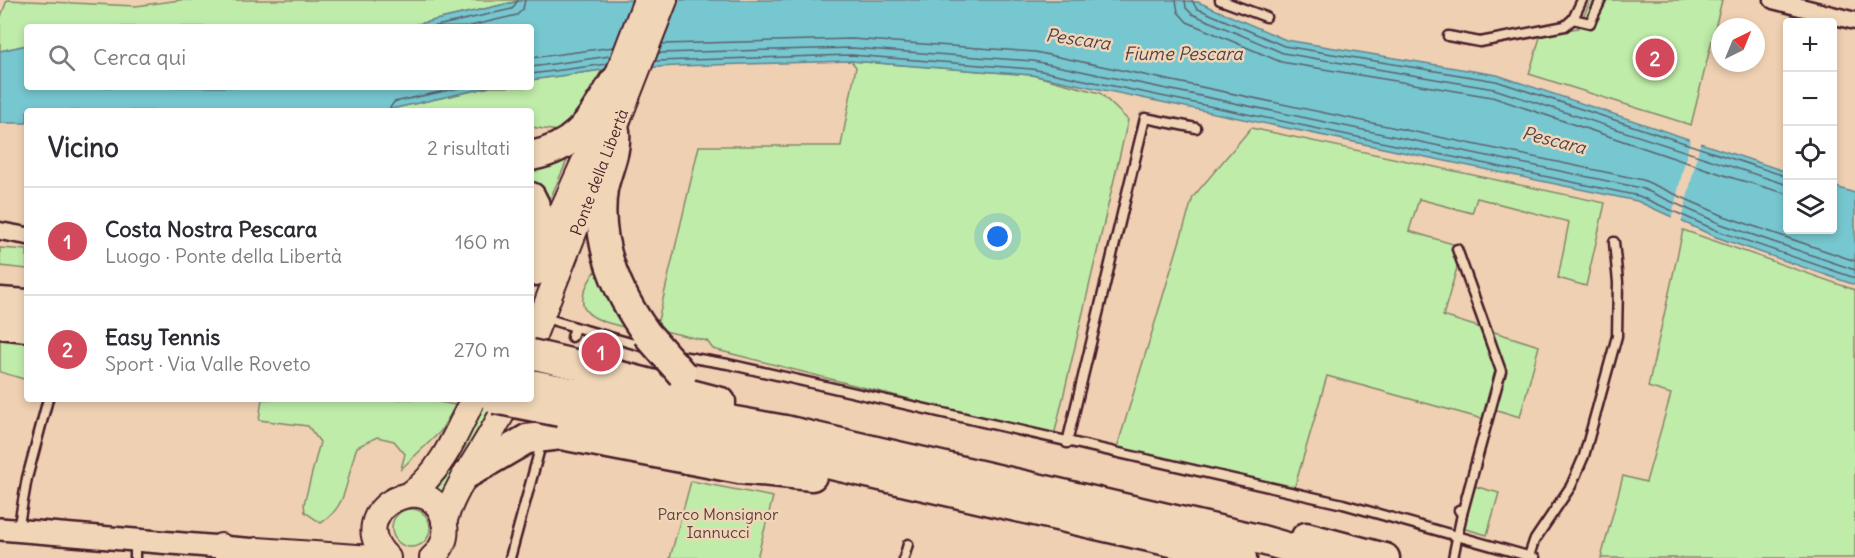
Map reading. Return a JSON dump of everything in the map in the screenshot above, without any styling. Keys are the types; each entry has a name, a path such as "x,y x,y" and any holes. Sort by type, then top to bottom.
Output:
{"highway":[{"path":"614,82 583,129 603,197 605,245 620,292 646,333 682,374 724,404"},
{"path":"534,156 590,157 615,149 615,131"},
{"path":"534,203 539,214 538,256 534,272"},
{"path":"0,302 24,304"},
{"path":"0,324 24,327"},
{"path":"534,354 573,351 724,404 855,431 880,452"},
{"path":"534,390 549,423"},
{"path":"502,402 549,423 756,448 901,480 1178,549 1242,558"},
{"path":"467,474 549,423 785,430 1078,496 1262,540 1325,558"},
{"path":"1078,496 1137,497 1385,558"}],"main road":[{"name":"Ponte della Libertà","path":"614,82 646,0"},
{"name":"Ponte della Libertà","path":"615,131 665,0"},
{"name":"Ponte della Libertà","path":"534,274 590,157"},
{"name":"Ponte della Libertà","path":"534,336 590,157"},
{"path":"318,554 339,549 353,541 376,519 389,501 410,494 421,487 435,469 471,402"},
{"path":"441,554 444,522 453,496 492,436 508,402"},
{"path":"410,494 431,502 444,522"},
{"path":"376,519 376,541 388,558"},
{"path":"255,555 318,554 371,558"}],"street":[{"path":"1773,0 1855,21"},
{"path":"0,231 24,235"},
{"path":"9,530 135,548 255,555"}],"lane":[{"path":"1220,0 1266,17"},
{"path":"1448,36 1480,42 1565,26 1573,19 1582,0"},
{"path":"1573,19 1590,23 1601,0"},
{"path":"1067,443 1145,118 1196,128"},
{"path":"542,316 671,354 728,364 1343,504 1532,557 1534,541 1571,486 1584,456 1617,336 1618,282 1614,242"},
{"path":"1453,558 1460,512 1500,371 1457,249"},
{"path":"573,351 575,327"},
{"path":"9,530 27,478 47,402"},
{"path":"510,558 549,423"},
{"path":"904,558 908,543"}],"green space":[{"path":"7,0 136,6 180,0 523,0 418,24 24,24 24,46 0,51 0,19"},
{"path":"1591,0 1722,0 1718,18 1711,18 1711,44 1691,125 1529,74 1541,34 1578,28"},
{"path":"851,61 1032,75 1100,93 1128,120 1054,436 713,349 707,341 656,329 699,146 841,146 856,67"},
{"path":"602,70 571,121 558,131 534,127 534,108 396,108 476,90 534,90 534,80"},
{"path":"1251,128 1605,203 1586,286 1558,278 1569,222 1477,198 1472,213 1419,199 1409,231 1463,247 1443,316 1539,346 1520,417 1487,407 1483,419 1327,376 1294,489 1116,451 1193,197"},
{"path":"573,147 546,208 534,184 534,162"},
{"path":"1683,230 1855,290 1855,558 1601,558 1623,476 1646,482 1671,394 1648,387"},
{"path":"0,248 24,250 24,269 0,266"},
{"path":"598,267 628,328 601,320 586,310 583,303 584,294"},
{"path":"0,339 24,341 24,379 0,372"},
{"path":"262,402 439,402 456,405 440,432 401,469 405,454 394,441 377,437 357,447 342,499 330,516 321,523 305,512 304,504 320,442 308,426 259,420"},
{"path":"484,404 496,406 440,501 433,494 435,482"},
{"name":"Parco Monsignor Iannucci","path":"691,481 773,497 757,558 670,558"},
{"path":"1474,486 1499,493 1487,535 1462,528"},
{"path":"411,509 424,515 430,528 424,541 411,547 398,541 392,528 398,515"}],"water":[{"name":"Fiume Pescara","path":"524,0 1175,0 1198,2 1286,40 1497,75 1783,171 1783,234 1837,234 1837,187 1855,193 1855,285 1716,237 1637,201 1032,75 851,61 602,70 534,80 534,24 418,24"},
{"path":"24,46 24,90 476,90 396,108 24,108 24,123 0,123 0,51"}],"pier":[{"path":"1691,136 1701,139 1681,224 1671,220"}],"place":[{"name":"Easy Tennis","path":"1655,58"},
{"name":"Costa Nostra Pescara","path":"601,352"}],"water label":[{"name":"Pescara","path":"1078,39"},
{"name":"Pescara","path":"1554,140"}]}
